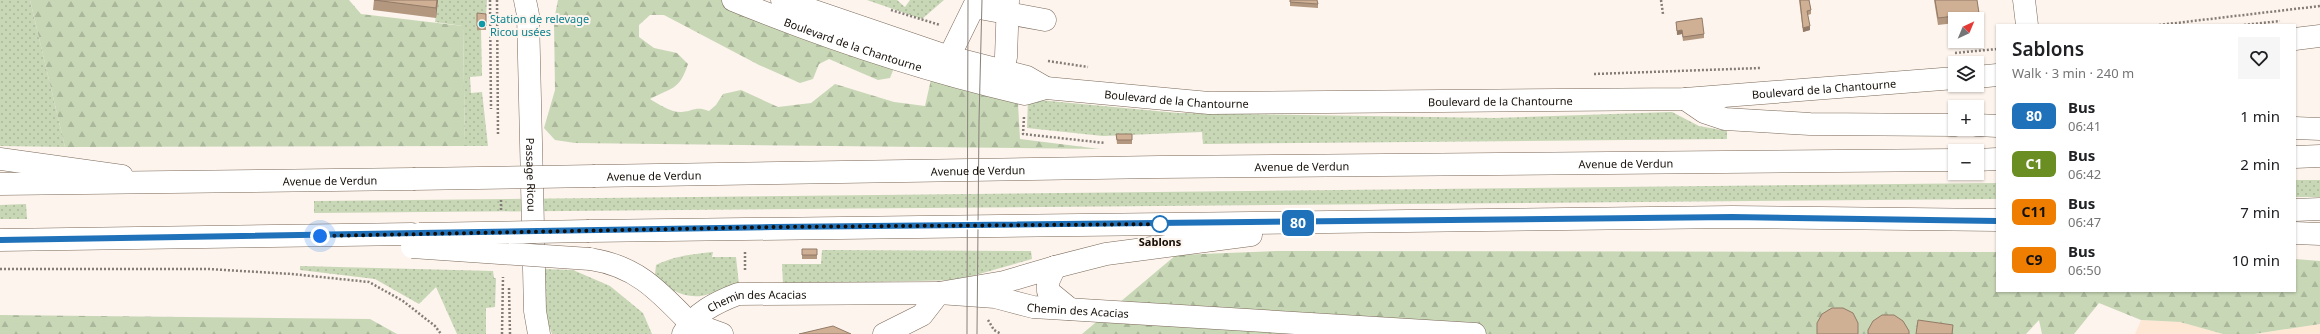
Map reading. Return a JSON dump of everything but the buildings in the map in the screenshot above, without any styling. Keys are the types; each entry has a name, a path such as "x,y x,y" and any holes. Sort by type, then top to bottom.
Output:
{"main road":[{"name":"Boulevard de la Chantourne","path":"733,0 780,19 867,50 947,65 1000,80 1025,94 1046,88 1209,103 1684,99 1948,79"},
{"name":"Boulevard de la Chantourne","path":"782,0 947,65"},
{"path":"2024,0 2027,24"},
{"path":"947,65 975,3 1008,7 1045,20"},
{"name":"Passage Ricou","path":"528,5 535,311 539,334"},
{"path":"1000,80 1006,57 1008,7"},
{"path":"2296,39 2320,36"},
{"path":"1984,76 1996,75"},
{"path":"1684,99 1704,112 1725,119 1810,124 1948,125"},
{"path":"1984,125 1996,126"},
{"path":"2296,128 2320,129"},
{"path":"2296,157 2320,156"},
{"path":"0,159 164,182"},
{"name":"Avenue de Verdun","path":"0,184 1159,167 1948,160"},
{"path":"1984,160 1996,160"},
{"path":"2296,210 2320,209"},
{"path":"0,240 159,238 412,240 589,231 1732,217 1996,220"},
{"path":"884,334 922,315 939,293 1004,282 1106,254 1354,222"},
{"path":"2296,233 2320,234"},
{"path":"412,240 611,262 640,276 666,298 686,328 722,334"},
{"path":"1055,267 1048,282 1048,291 1070,309"},
{"name":"Chemin des Acacias","path":"686,328 720,301 738,294 939,293 995,297 1033,307 1475,334"}],"path":[{"path":"490,0 491,109"},
{"path":"497,0 498,135"},
{"path":"1661,0 1663,14"},
{"path":"2167,24 2320,6"},
{"path":"884,9 962,32"},
{"path":"1041,59 1092,67"},
{"path":"1590,75 1676,71"},
{"path":"1024,113 1023,134 1105,143 1109,146"},
{"path":"501,199 501,212"},
{"path":"0,269 208,269 292,274 369,282 403,301 441,334"},
{"path":"502,334 503,276"},
{"path":"509,282 510,334"}],"shaded area":[{"path":"2141,320 2180,322 2223,334 2135,334"},
{"path":"2320,324 2320,334 2254,334"}],"green space":[{"path":"0,0 30,0 65,147 0,146"},
{"path":"30,0 349,0 361,14 463,26 465,146 65,147"},
{"path":"438,0 487,0 486,18 477,29 481,30 482,76 470,77 471,93 482,92 488,146 465,146 463,26 435,22"},
{"path":"558,0 730,0 894,68 890,78 878,80 829,59 819,64 813,79 800,83 759,65 664,15 650,15 639,25 639,37 654,48 677,53 688,64 685,73 678,84 650,99 665,108 674,111 682,112 697,109 709,111 716,105 723,94 741,90 778,107 811,103 835,84 894,102 925,106 932,75 1018,104 1020,139 1100,149 575,143 555,140 544,128 555,90 554,20"},
{"path":"867,0 897,0 905,7 910,0 944,0 922,19"},
{"path":"1028,99 1178,113 1495,118 1672,112 1699,126 1727,131 1727,139 1203,144 1202,132 1103,136 1027,128"},
{"path":"2296,180 2320,180 2320,197 2296,197"},
{"path":"1996,183 1996,199 314,213 314,201"},
{"path":"26,204 27,219 0,219 0,205"},
{"path":"822,250 1031,251 1032,259 958,280 783,284 782,264 821,264"},
{"path":"1276,251 1996,252 1996,292 2296,292 2296,259 2320,261 2320,324 2254,334 2223,334 2180,322 2141,320 2099,303 2074,334 2042,334 2039,320 2026,334 1082,334 1176,255"},
{"path":"713,252 712,257 736,257 739,285 727,287 701,296 694,296 679,293 673,290 660,281 655,275 656,265 670,259"},
{"path":"300,266 493,271 494,278 496,278 495,307 486,308 486,334 457,334 436,287 419,304 375,279 300,270"},
{"path":"543,269 573,270 610,286 643,313 652,334 552,334 545,315"},
{"path":"0,315 370,319 397,334 0,334"}],"tram line":[{"path":"967,334 968,0"},
{"path":"977,334 982,0"}],"bus line":[{"name":"80","path":"0,240 381,235 773,227 1732,217 1996,221"}],"place":[{"name":"Station de relevage Ricou usées","path":"482,24"},
{"name":"Sablons","path":"1160,224"}],"route":[{"path":"320,236 773,227 1167,224 1160,224"}]}
